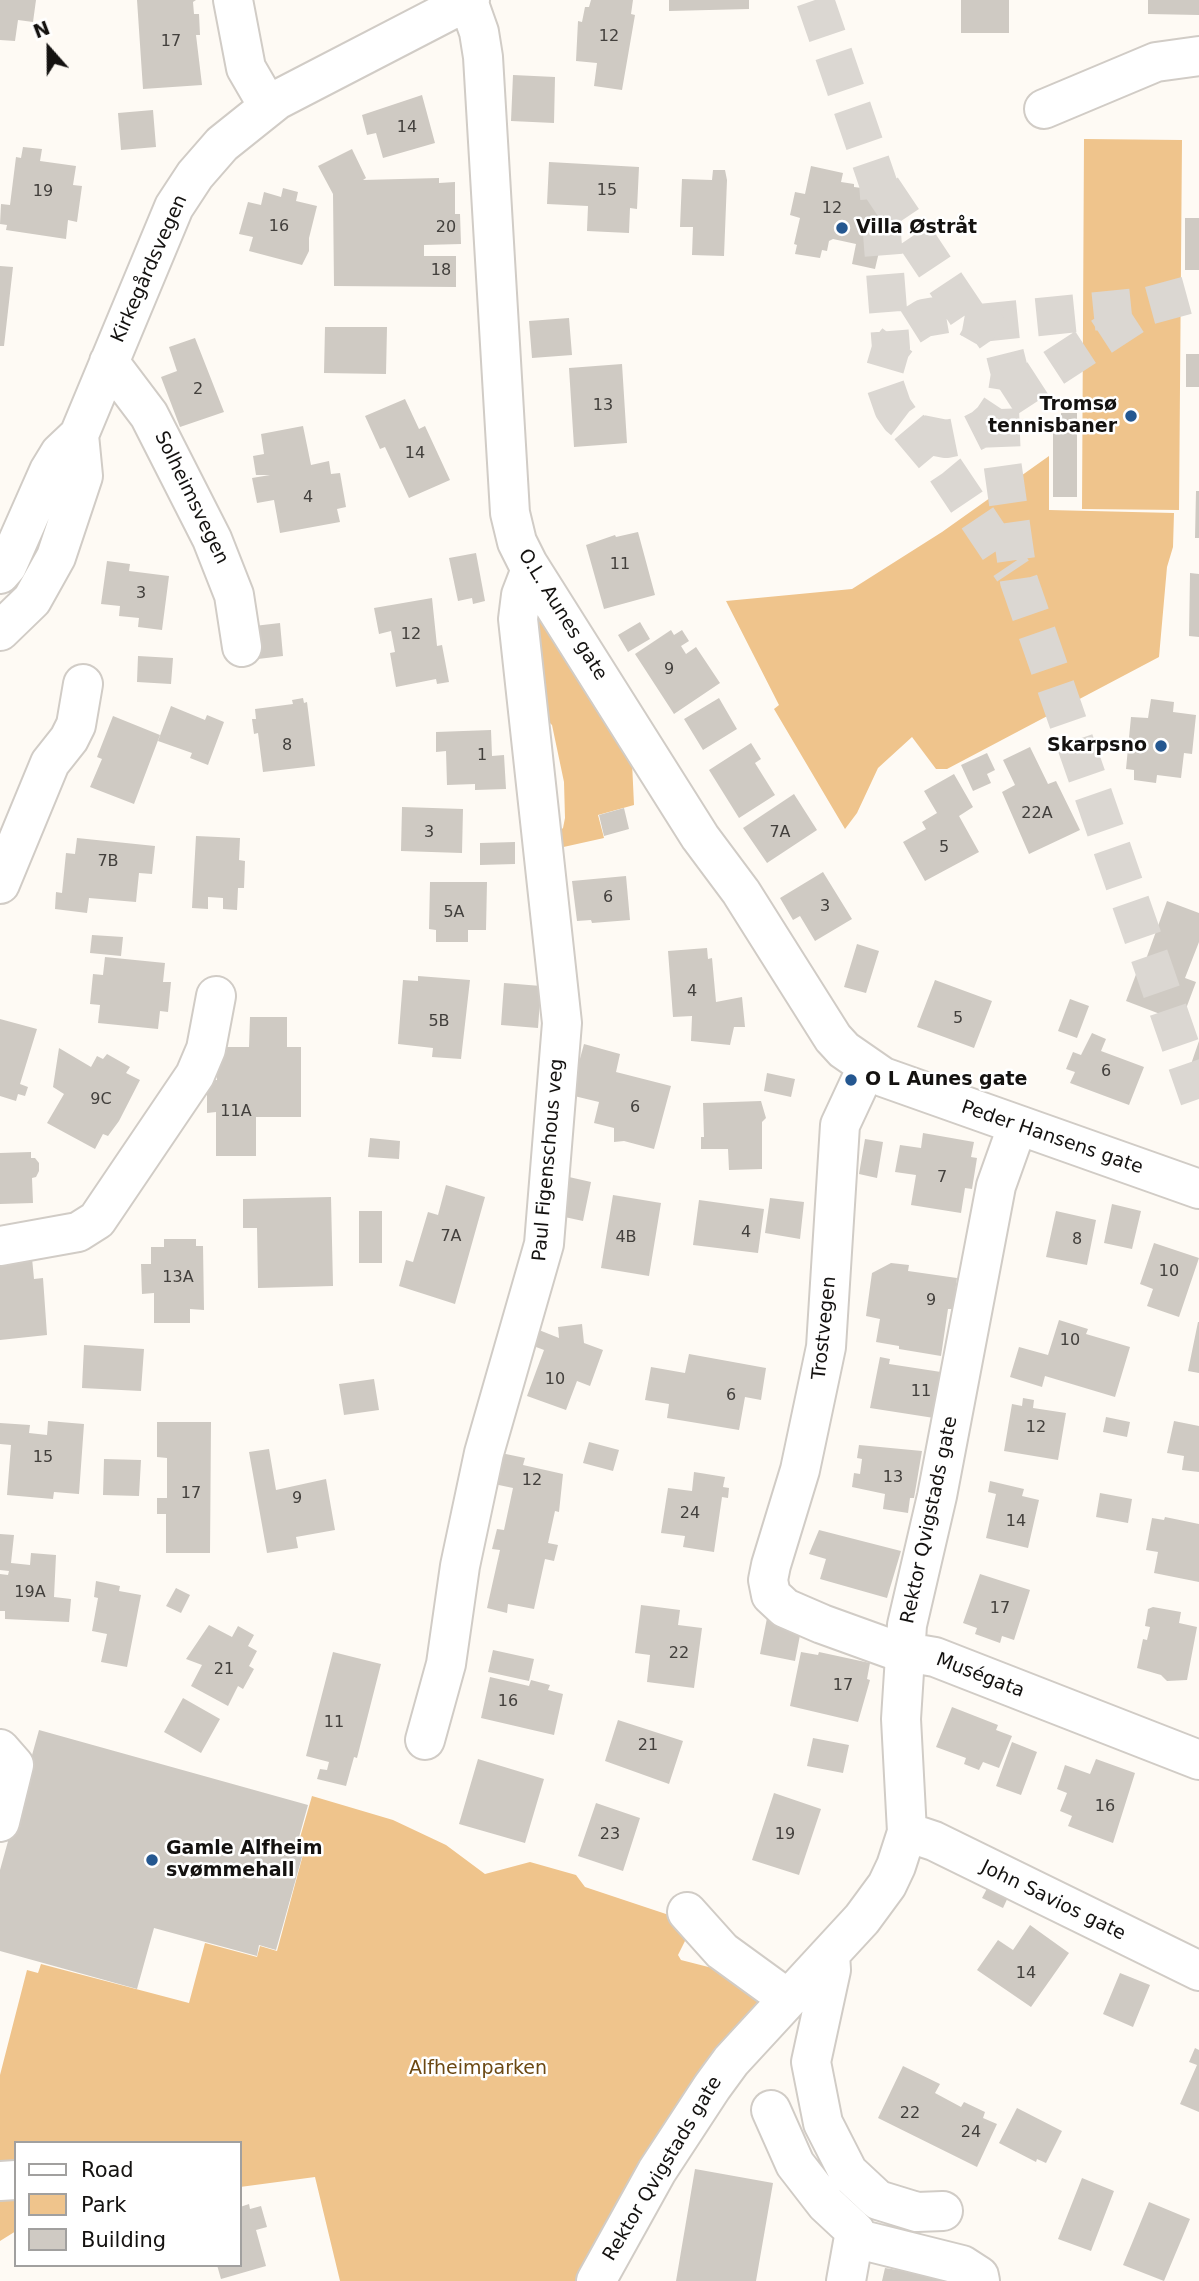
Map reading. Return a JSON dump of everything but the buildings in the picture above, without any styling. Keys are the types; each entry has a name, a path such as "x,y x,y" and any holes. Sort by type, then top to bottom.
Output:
{"street":[{"path":"233,0 246,68 268,106"},
{"name":"Kirkegårdsvegen","path":"0,574 7,566 49,471 60,453 79,435 184,190 222,144 268,106 469,0"},
{"name":"O.L. Aunes gate","path":"469,0 483,57 510,513 517,542 531,569 700,837 741,891 834,1038 867,1067"},
{"path":"1044,109 1156,62 1199,56"},
{"name":"Solheimsvegen","path":"109,362 149,415 212,539 234,594 242,647"},
{"name":"Kirkegårdsvegen","path":"0,631 32,600 60,547 83,476 79,435"},
{"name":"Paul Figenschous veg","path":"425,1740 446,1664 460,1566 484,1453 544,1244 562,1023 518,619 520,595 531,569"},
{"path":"0,884 50,763 69,739 76,725 83,684"},
{"path":"0,1246 78,1232 97,1220 195,1075 206,1049 216,996"},
{"name":"Peder Hansens gate","path":"867,1067 883,1077 1199,1189"},
{"name":"Trostvegen","path":"768,1588 771,1565 813,1419 826,1347 840,1125 867,1067"},
{"name":"Rektor Qvigstads gate","path":"596,2281 701,2102 731,2061 830,1954 887,1885 906,1832 901,1719 910,1606 937,1496 996,1186 1017,1126"},
{"name":"Muségata","path":"768,1588 774,1599 785,1608 906,1654 935,1657 1199,1760"},
{"path":"0,1749 14,1765 0,1822"},
{"name":"John Savios gate","path":"906,1832 934,1841 1199,1971"},
{"path":"687,1912 722,1951 788,1999"},
{"path":"830,1954 831,1970 811,2062 823,2123 848,2172 878,2200 917,2212 943,2211"},
{"path":"771,2110 796,2164 825,2204 855,2231 846,2281"},
{"path":"854,2238 962,2264 979,2276 980,2281"}],"green space":[{"name":"Tromsø tennisbaner","path":"1084,139 1182,140 1179,510 1082,509"},
{"path":"1049,456 1049,510 1174,513 1173,547 1167,567 1159,657 947,769 936,769 912,737 878,768 857,813 845,829 774,709 779,705 726,601 852,589 942,532"},
{"path":"537,605 632,762 634,805 598,815 604,838 559,848 556,834 563,828 565,818 564,782 552,725 539,712"},
{"name":"Alfheimparken","path":"312,1796 393,1820 446,1845 485,1874 530,1862 576,1875 585,1887 678,1918 687,1937 678,1955 681,1960 724,1971 767,2009 577,2281 340,2281 315,2177 242,2187 242,2141 14,2141 14,2232 0,2241 0,2075 27,1970 38,1973 41,1964 189,2003 205,1943 257,1957 260,1946 277,1951 304,1851 297,1848"}],"tunnel":[{"path":"815,0 878,183 891,348 884,372 885,385 893,408 900,418 921,434 946,439 971,434 983,428 1006,399 1010,374 1004,350 990,330 969,318 947,314 924,318 905,330 891,348"},
{"path":"882,188 969,318"},
{"path":"980,323 1148,306 1199,292"},
{"path":"1006,399 1144,309"},
{"path":"1000,409 1002,461 1019,581 1199,1099"},
{"path":"909,427 946,471 1013,571"}],"place":[{"name":"Villa Østråt","path":"842,228"},
{"name":"Tromsø tennisbaner","path":"1131,416"},
{"name":"Skarpsno","path":"1161,746"},
{"name":"O L Aunes gate","path":"851,1080"},
{"name":"Gamle Alfheim svømmehall","path":"152,1860"}]}
